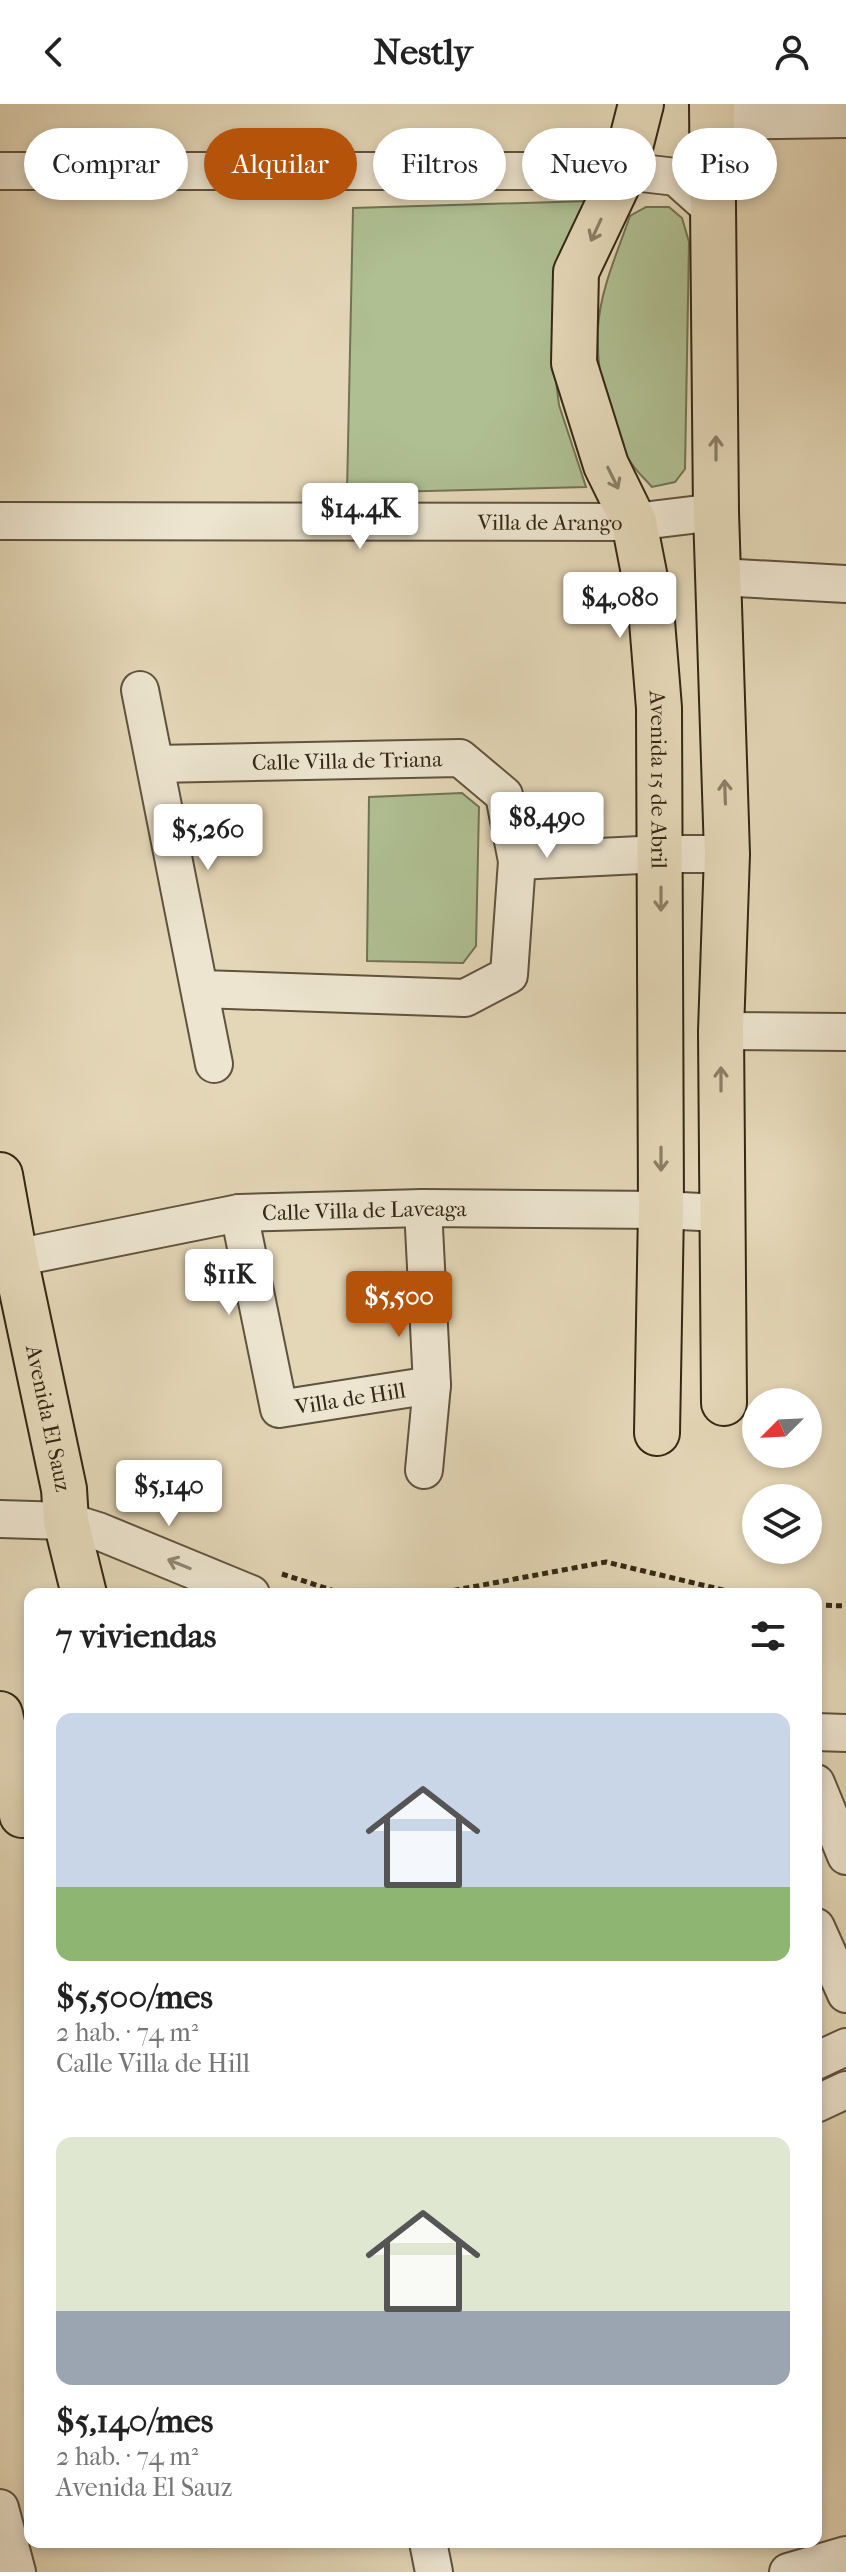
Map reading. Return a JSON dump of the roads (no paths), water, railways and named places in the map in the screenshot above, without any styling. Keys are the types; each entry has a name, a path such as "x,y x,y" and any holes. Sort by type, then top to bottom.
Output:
{"main road":[{"name":"Avenida 15 de Abril","path":"635,128 641,104"},
{"path":"712,112 716,512 727,854 721,1031 720,1213 724,1403"},
{"name":"Avenida 15 de Abril","path":"610,200 576,272 574,363 606,465 634,522 651,609 659,708 661,1210 657,1433"},
{"name":"Avenida El Sauz","path":"0,1175 64,1489 66,1521 83,1588"},
{"path":"17,1817 0,1711 24,1700"}],"street":[{"path":"712,112 846,119"},
{"path":"0,171 522,171"},
{"path":"656,175 676,177 714,211"},
{"name":"Villa de Arango","path":"0,521 634,522 716,512"},
{"path":"719,577 846,584"},
{"path":"140,690 214,1064"},
{"name":"Calle Villa de Triana","path":"155,764 460,758 504,795 517,861 509,975 465,998 201,989"},
{"path":"517,861 727,854"},
{"path":"721,1031 846,1032"},
{"path":"423,1208 432,1385 424,1470"},
{"name":"Calle Villa de Laveaga","path":"15,1258 239,1213 423,1208 720,1213"},
{"name":"Villa de Hill","path":"239,1213 279,1409 432,1385"},
{"name":"Avenida El Sauz","path":"0,1519 66,1521"},
{"path":"66,1521 98,1531 236,1588"},
{"path":"822,1732 846,1733"},
{"path":"822,1798 846,1856"},
{"path":"822,1940 846,1994"},
{"path":"822,2058 846,2047"},
{"path":"822,2101 846,2090"},
{"path":"0,2508 17,2572"},
{"path":"429,2548 434,2572"},
{"path":"788,2572 846,2555"}]}
